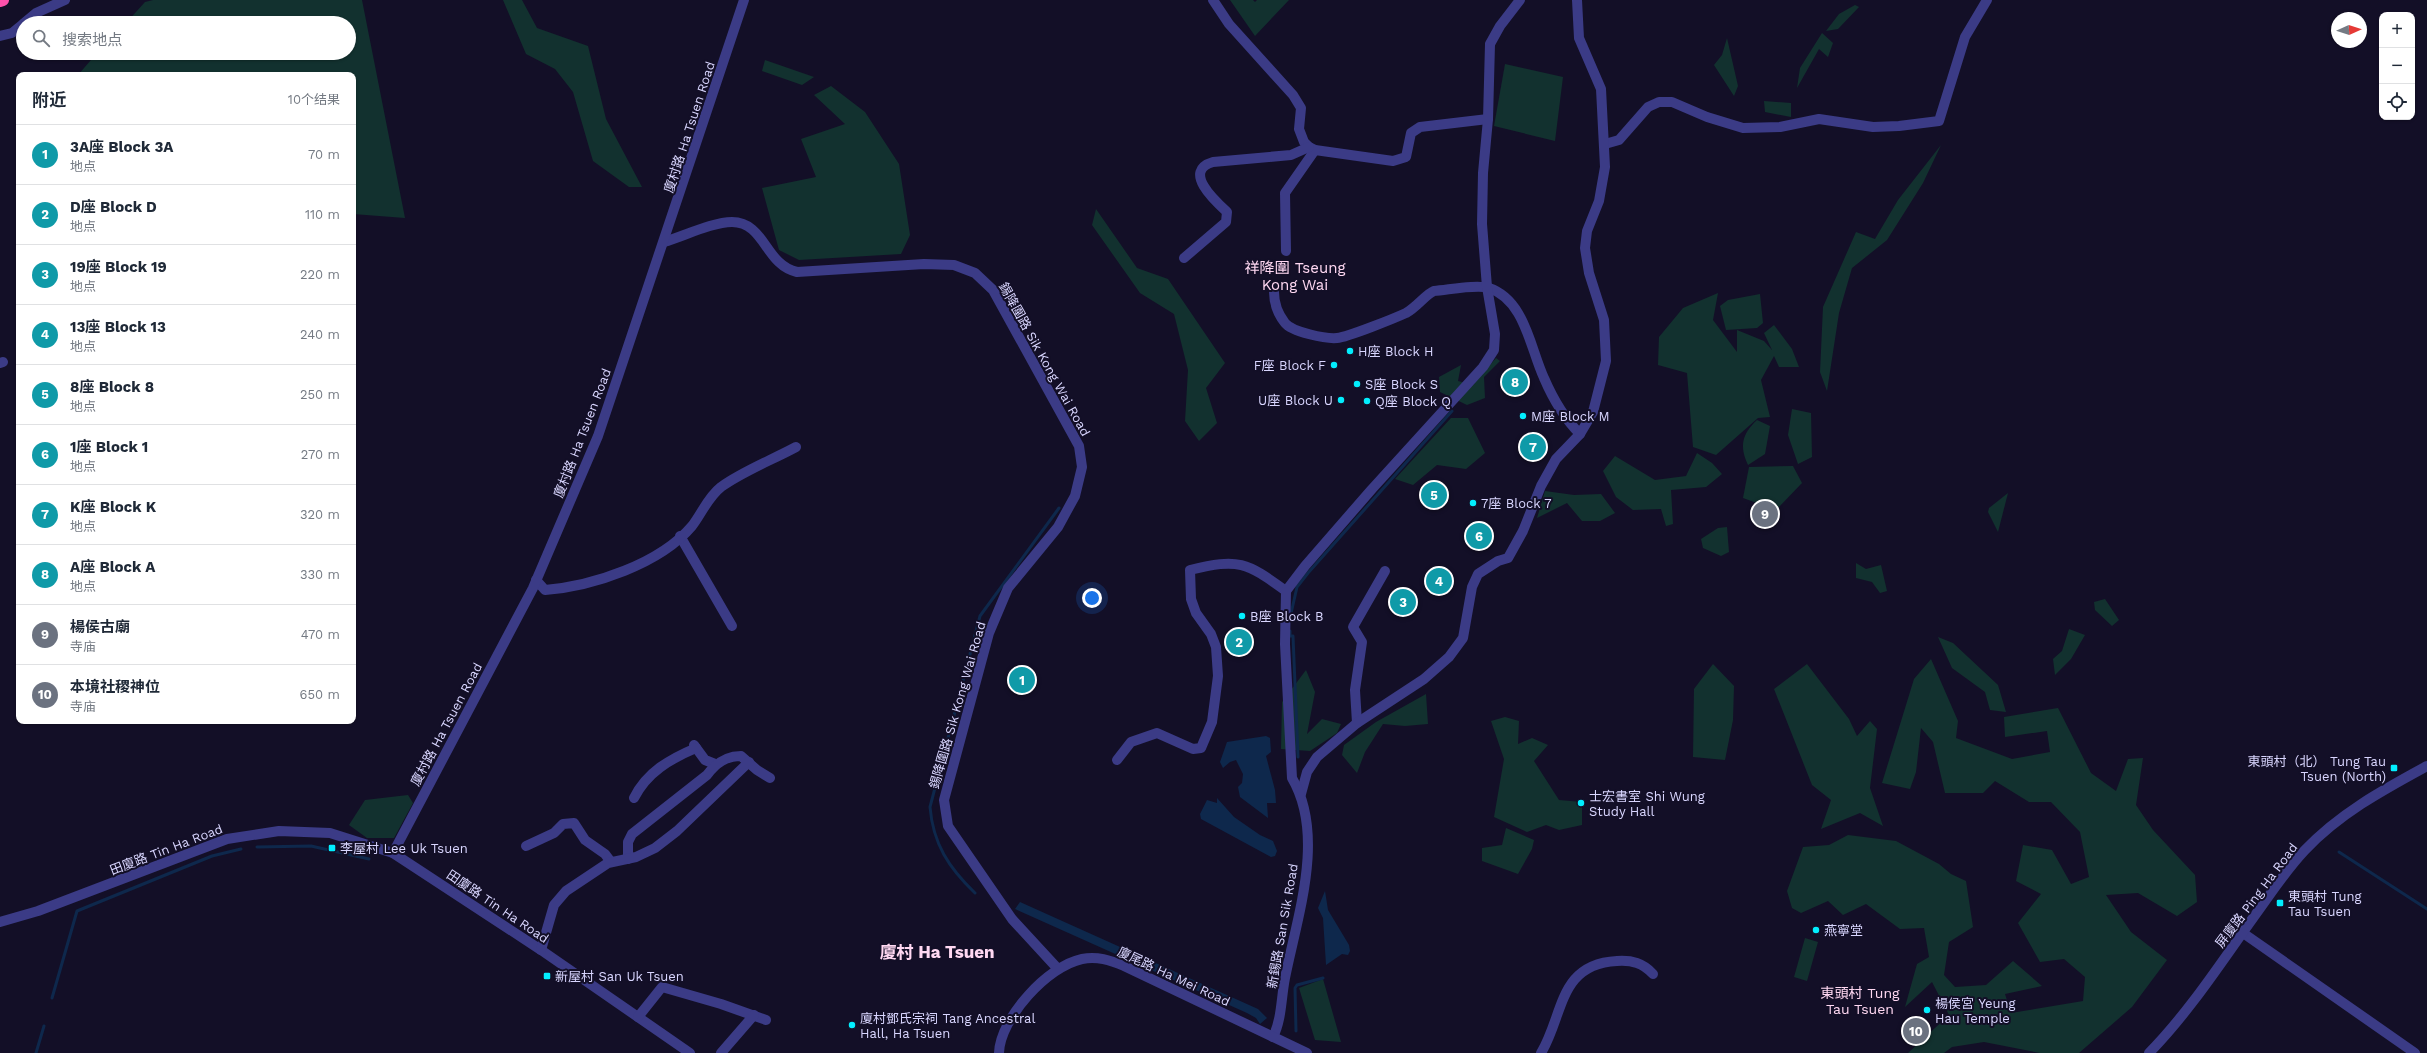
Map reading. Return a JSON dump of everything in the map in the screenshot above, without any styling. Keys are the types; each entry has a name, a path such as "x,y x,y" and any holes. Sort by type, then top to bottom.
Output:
{"street":[{"path":"32,16 66,0"},
{"name":"廈村路 Ha Tsuen Road","path":"393,853 536,580 598,436 744,0"},
{"path":"1213,0 1229,24 1293,95 1301,108 1299,129 1304,142 1312,148"},
{"path":"1301,794 1292,778 1285,644 1286,591 1305,566 1490,358 1494,350 1495,334 1487,287 1482,199 1488,119 1490,44 1500,26 1520,0"},
{"path":"1301,794 1307,772 1317,757 1357,723 1424,679 1449,657 1463,638 1472,587 1478,574 1498,561 1508,558 1523,531 1541,486 1556,459 1580,434 1593,412 1606,361 1604,320 1589,273 1585,248 1587,231 1599,201 1605,167 1605,144 1601,89 1579,38 1577,0"},
{"path":"1605,144 1619,140 1648,107 1659,102 1672,102 1707,117 1743,128 1780,127 1820,119 1874,127 1899,126 1939,121 1965,37 1987,0"},
{"path":"0,36 12,32 16,29"},
{"path":"1184,258 1226,222 1228,217 1227,212 1205,190 1200,179 1200,170 1203,166 1213,162 1291,155 1312,148 1397,160 1406,156 1411,133 1420,127 1488,119"},
{"path":"1286,251 1285,193 1312,148"},
{"name":"錫降圍路 Sik Kong Wai Road","path":"664,242 733,222 752,228 780,265 788,270 797,272 924,264 954,265 975,273 993,290 1079,446 1082,467 1075,496 1058,528 1008,588 989,633 944,800 948,826 1012,919 1058,969"},
{"path":"1274,292 1274,304 1286,324 1314,336 1338,338 1406,313 1434,290 1487,287 1504,296 1515,307 1544,378 1563,415 1580,434"},
{"path":"536,580 545,590 564,588 599,580 642,562 666,549 691,526 710,498 721,487 796,447"},
{"path":"680,536 732,626"},
{"path":"1117,760 1131,742 1157,732 1193,749 1201,748 1212,722 1218,676 1216,647 1211,634 1196,613 1191,599 1190,570 1225,562 1241,564 1257,570 1286,591"},
{"path":"1357,723 1355,690 1362,642 1353,627 1385,570"},
{"path":"634,798 641,783 674,758 695,747 705,760 715,764"},
{"path":"628,859 628,842 632,834 707,774 715,764 734,756 741,756 757,770 770,778"},
{"path":"541,950 554,905 566,891 611,862 636,857 655,848 677,831 749,762"},
{"name":"屏廈路 Ping Ha Road","path":"2149,1053 2193,1002 2283,876 2321,834 2361,803 2427,766"},
{"name":"新錫路 San Sik Road","path":"1273,1037 1279,1026 1285,980 1308,868 1301,794"},
{"path":"526,846 554,833 563,824 574,823 585,840 605,854 611,862"},
{"name":"田廈路 Tin Ha Road","path":"0,922 38,911 227,839 248,834 279,830 330,833 393,853 541,950 690,1053"},
{"path":"2243,932 2415,1053"},
{"name":"廈尾路 Ha Mei Road","path":"999,1053 1001,1036 1010,1017 1058,969 1084,959 1098,958 1112,961 1307,1053"},
{"path":"1541,1053 1563,995 1578,976 1598,965 1619,960 1645,965 1653,974"},
{"path":"638,1017 662,987 766,1020"},
{"path":"721,1053 754,1015"}],"green space":[{"path":"153,0 362,0 405,218 356,214 356,72 81,72 91,60 356,60 356,16 132,16 145,2"},
{"path":"503,0 522,0 537,28 588,46 606,119 642,187 629,187 593,161 573,92 555,69 526,54"},
{"path":"1230,0 1253,0 1255,2 1257,0 1289,0 1255,36"},
{"path":"1855,5 1859,7 1838,29 1826,31 1839,14"},
{"path":"1822,33 1833,43 1828,57 1819,49 1797,88 1800,68"},
{"path":"1727,38 1738,86 1734,96 1714,65 1722,55"},
{"path":"765,60 814,77 802,85 762,71"},
{"path":"1505,64 1563,77 1555,141 1494,126"},
{"path":"831,86 865,112 899,164 910,235 901,254 799,260 779,250 762,188 816,177 801,139 845,124 814,95"},
{"path":"1764,101 1791,103 1791,117 1765,112"},
{"path":"1941,145 1923,183 1887,240 1852,268 1839,313 1827,391 1820,372 1823,307 1856,232 1875,239 1898,200"},
{"path":"1096,209 1137,268 1168,279 1225,363 1206,388 1217,423 1199,441 1185,421 1188,370 1174,314 1140,293 1092,225"},
{"path":"1718,293 1713,320 1737,352 1737,330 1764,341 1772,350 1764,333 1774,325 1792,349 1799,367 1779,367 1774,356 1761,380 1770,417 1758,418 1716,455 1693,447 1687,373 1658,365 1659,337 1683,308"},
{"path":"1760,294 1763,323 1757,328 1726,330 1720,306 1728,300"},
{"path":"1496,358 1500,361 1484,377 1485,398 1467,405 1440,392 1439,377 1461,365 1458,381 1473,385"},
{"path":"1792,409 1811,413 1812,457 1798,464 1788,435"},
{"path":"1451,418 1468,418 1485,453 1466,469 1437,465 1413,485 1395,479"},
{"path":"1757,420 1770,426 1765,454 1748,465 1743,446 1745,435"},
{"path":"1697,453 1712,463 1722,474 1706,487 1671,490 1673,524 1666,526 1661,509 1633,510 1616,497 1603,471 1615,456 1655,480 1686,476"},
{"path":"1793,466 1802,483 1776,510 1743,498 1749,467"},
{"path":"1545,491 1574,495 1601,494 1615,513 1600,521 1582,521 1567,503 1537,518"},
{"path":"2008,493 1998,532 1988,512 1989,508"},
{"path":"1727,527 1729,552 1721,556 1703,548 1701,539 1718,528"},
{"path":"1856,563 1866,569 1881,565 1887,591 1880,593 1872,582 1856,578"},
{"path":"2105,599 2119,620 2112,626 2095,610 2094,602"},
{"path":"2069,629 2085,635 2071,659 2055,675 2053,659 2062,651"},
{"path":"1938,637 1953,643 1998,685 2006,712 1990,710 1985,692 1952,668"},
{"path":"1931,659 1958,721 1956,738 2012,759 2050,752 2047,731 2005,737 2004,717 2058,708 2091,773 2116,791 2128,759 2143,758 2136,805 2153,830 2195,875 2197,902 2177,916 2138,893 2106,895 2131,932 2167,960 2132,1007 2079,1053 2040,1053 1984,1042 1952,1047 1944,1053 1908,1053 1949,1015 1932,982 1905,1007 1917,964 1929,957 1924,928 1900,929 1866,904 1843,915 1828,901 1801,913 1792,908 1787,891 1803,847 1829,845 1848,835 1896,841 1939,864 1951,874 1966,881 1973,927 1949,942 1944,975 1955,987 1986,985 2013,961 2042,986 2005,994 2011,1013 2083,1001 2085,977 2064,959 2040,962 2018,923 2041,894 2016,881 2023,845 2052,850 2071,884 2089,877 2080,832 2051,802 2029,802 1995,781 1983,793 1945,793 1933,742 1921,728 1916,772 1910,789 1882,783 1914,679"},
{"path":"1713,664 1734,686 1733,720 1725,760 1693,757 1694,689"},
{"path":"1807,664 1849,719 1857,736 1870,721 1877,729 1870,788 1883,826 1860,813 1821,829 1831,800 1812,785 1774,689"},
{"path":"1306,670 1315,692 1307,734 1322,719 1341,724 1337,733 1310,751 1281,749 1282,702"},
{"path":"1426,694 1428,724 1405,726 1383,724 1365,752 1357,773 1342,755 1344,745 1376,722"},
{"path":"1505,717 1519,721 1518,744 1532,738 1548,745 1534,761 1559,800 1582,802 1582,825 1559,830 1546,825 1527,832 1494,817 1504,759 1491,721"},
{"path":"408,795 413,803 394,838 367,838 349,825 365,800"},
{"path":"1506,828 1534,840 1532,849 1518,874 1482,861 1482,848 1502,845"},
{"path":"1805,938 1818,942 1807,981 1794,977"},
{"path":"1323,979 1341,1042 1315,1040 1299,988"}],"water":[{"path":"1266,736 1270,738 1271,752 1266,756 1275,790 1276,803 1267,803 1268,818 1240,797 1238,787 1242,783 1243,774 1236,760 1230,762 1223,768 1220,762 1227,742"},
{"path":"1217,798 1234,817 1260,835 1273,841 1277,851 1275,856 1271,857 1201,819 1200,814 1207,800 1217,803"},
{"path":"1325,891 1328,910 1349,945 1350,951 1348,955 1342,954 1326,965 1323,918 1318,908"},
{"path":"1020,902 1258,1009 1267,1018 1260,1024 1256,1018 1247,1013 1015,909"}],"waterway":[{"path":"1290,618 1297,587 1452,411"},
{"path":"975,893 957,874 944,854 935,833 930,807 980,616 1059,508"},
{"path":"1290,631 1290,636 1293,636 1298,757"},
{"path":"257,847 311,846 369,859"},
{"path":"52,998 77,911 212,856 241,849"},
{"path":"2339,852 2427,909"},
{"path":"1296,1031 1295,988 1297,985 1323,978"},
{"path":"36,1053 44,1026"}],"place":[{"name":"H座 Block H","path":"1350,351"},
{"name":"F座 Block F","path":"1334,365"},
{"name":"A座 Block A","path":"1515,382"},
{"name":"S座 Block S","path":"1357,384"},
{"name":"U座 Block U","path":"1341,400"},
{"name":"Q座 Block Q","path":"1367,401"},
{"name":"M座 Block M","path":"1523,416"},
{"name":"K座 Block K","path":"1533,447"},
{"name":"8座 Block 8","path":"1434,495"},
{"name":"7座 Block 7","path":"1473,503"},
{"name":"楊侯古廟","path":"1765,514"},
{"name":"1座 Block 1","path":"1479,536"},
{"name":"13座 Block 13","path":"1439,581"},
{"name":"19座 Block 19","path":"1403,602"},
{"name":"B座 Block B","path":"1242,616"},
{"name":"D座 Block D","path":"1239,642"},
{"name":"3A座 Block 3A","path":"1022,680"},
{"name":"東頭村（北） Tung Tau Tsuen (North)","path":"2394,768"},
{"name":"士宏書室 Shi Wung Study Hall","path":"1581,803"},
{"name":"李屋村 Lee Uk Tsuen","path":"332,848"},
{"name":"東頭村 Tung Tau Tsuen","path":"2280,903"},
{"name":"燕寧堂","path":"1816,930"},
{"name":"新屋村 San Uk Tsuen","path":"547,976"},
{"name":"楊侯宮 Yeung Hau Temple","path":"1927,1010"},
{"name":"廈村鄧氏宗祠 Tang Ancestral Hall, Ha Tsuen","path":"852,1025"},
{"name":"本境社稷神位","path":"1916,1031"}],"district":[{"name":"祥降圍 Tseung Kong Wai","path":"1295,276"},
{"name":"廈村 Ha Tsuen","path":"937,952"},
{"name":"東頭村 Tung Tau Tsuen","path":"1860,1002"}]}
